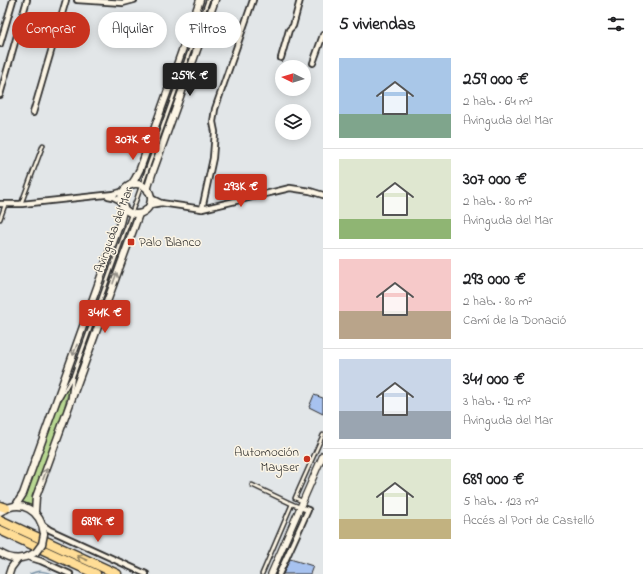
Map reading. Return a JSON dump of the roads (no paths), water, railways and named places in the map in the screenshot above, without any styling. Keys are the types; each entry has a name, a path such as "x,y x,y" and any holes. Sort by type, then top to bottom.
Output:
{"highway":[{"path":"0,520 117,574"},
{"path":"0,530 96,574"}],"main road":[{"name":"Avinguda del Mar","path":"131,186 140,169 200,0"},
{"name":"Avinguda del Mar","path":"148,191 152,174 215,0"},
{"path":"123,204 131,213 139,214 145,211 150,205 151,198 148,191 141,185 131,186 124,191"},
{"name":"Avinguda del Mar","path":"16,505 23,494 120,224 123,204 122,196 124,191"},
{"name":"Avinguda del Mar","path":"35,512 36,497 139,214"},
{"path":"0,553 7,558 17,560 28,557 36,552 42,544 44,534 43,525 35,512 26,507 16,505 2,509"},
{"path":"9,574 11,568 17,560"}],"street":[{"path":"0,44 13,0"},
{"path":"0,95 27,0"},
{"path":"33,113 66,0"},
{"path":"77,0 124,3 134,0"},
{"path":"202,208 213,158 215,132 213,122 215,109 253,0"},
{"path":"281,58 289,30 293,26 300,0"},
{"path":"313,63 323,35"},
{"path":"150,205 161,203 202,208 290,188 310,191 323,195"},
{"path":"2,204 20,204 124,191"},
{"path":"98,195 113,197 123,204"},
{"path":"151,198 161,203"},
{"path":"272,572 323,455"},
{"path":"279,574 308,510 301,504"},
{"path":"43,525 50,530 146,574"},
{"path":"28,557 70,574"}],"lane":[{"name":"Avinguda del Mar","path":"69,407 73,376 208,0"},
{"path":"20,204 43,145"},
{"path":"0,219 2,204"},
{"name":"Avinguda del Mar","path":"56,403 73,376"},
{"path":"301,504 295,498 323,434"},
{"path":"252,485 292,504 301,504"},
{"path":"262,574 292,504"},
{"path":"266,566 272,572"}],"waterway":[{"path":"30,574 41,571 52,574"}],"place":[{"name":"Palo Blanco","path":"131,242"},
{"name":"Automoción Mayser","path":"307,459"}]}
